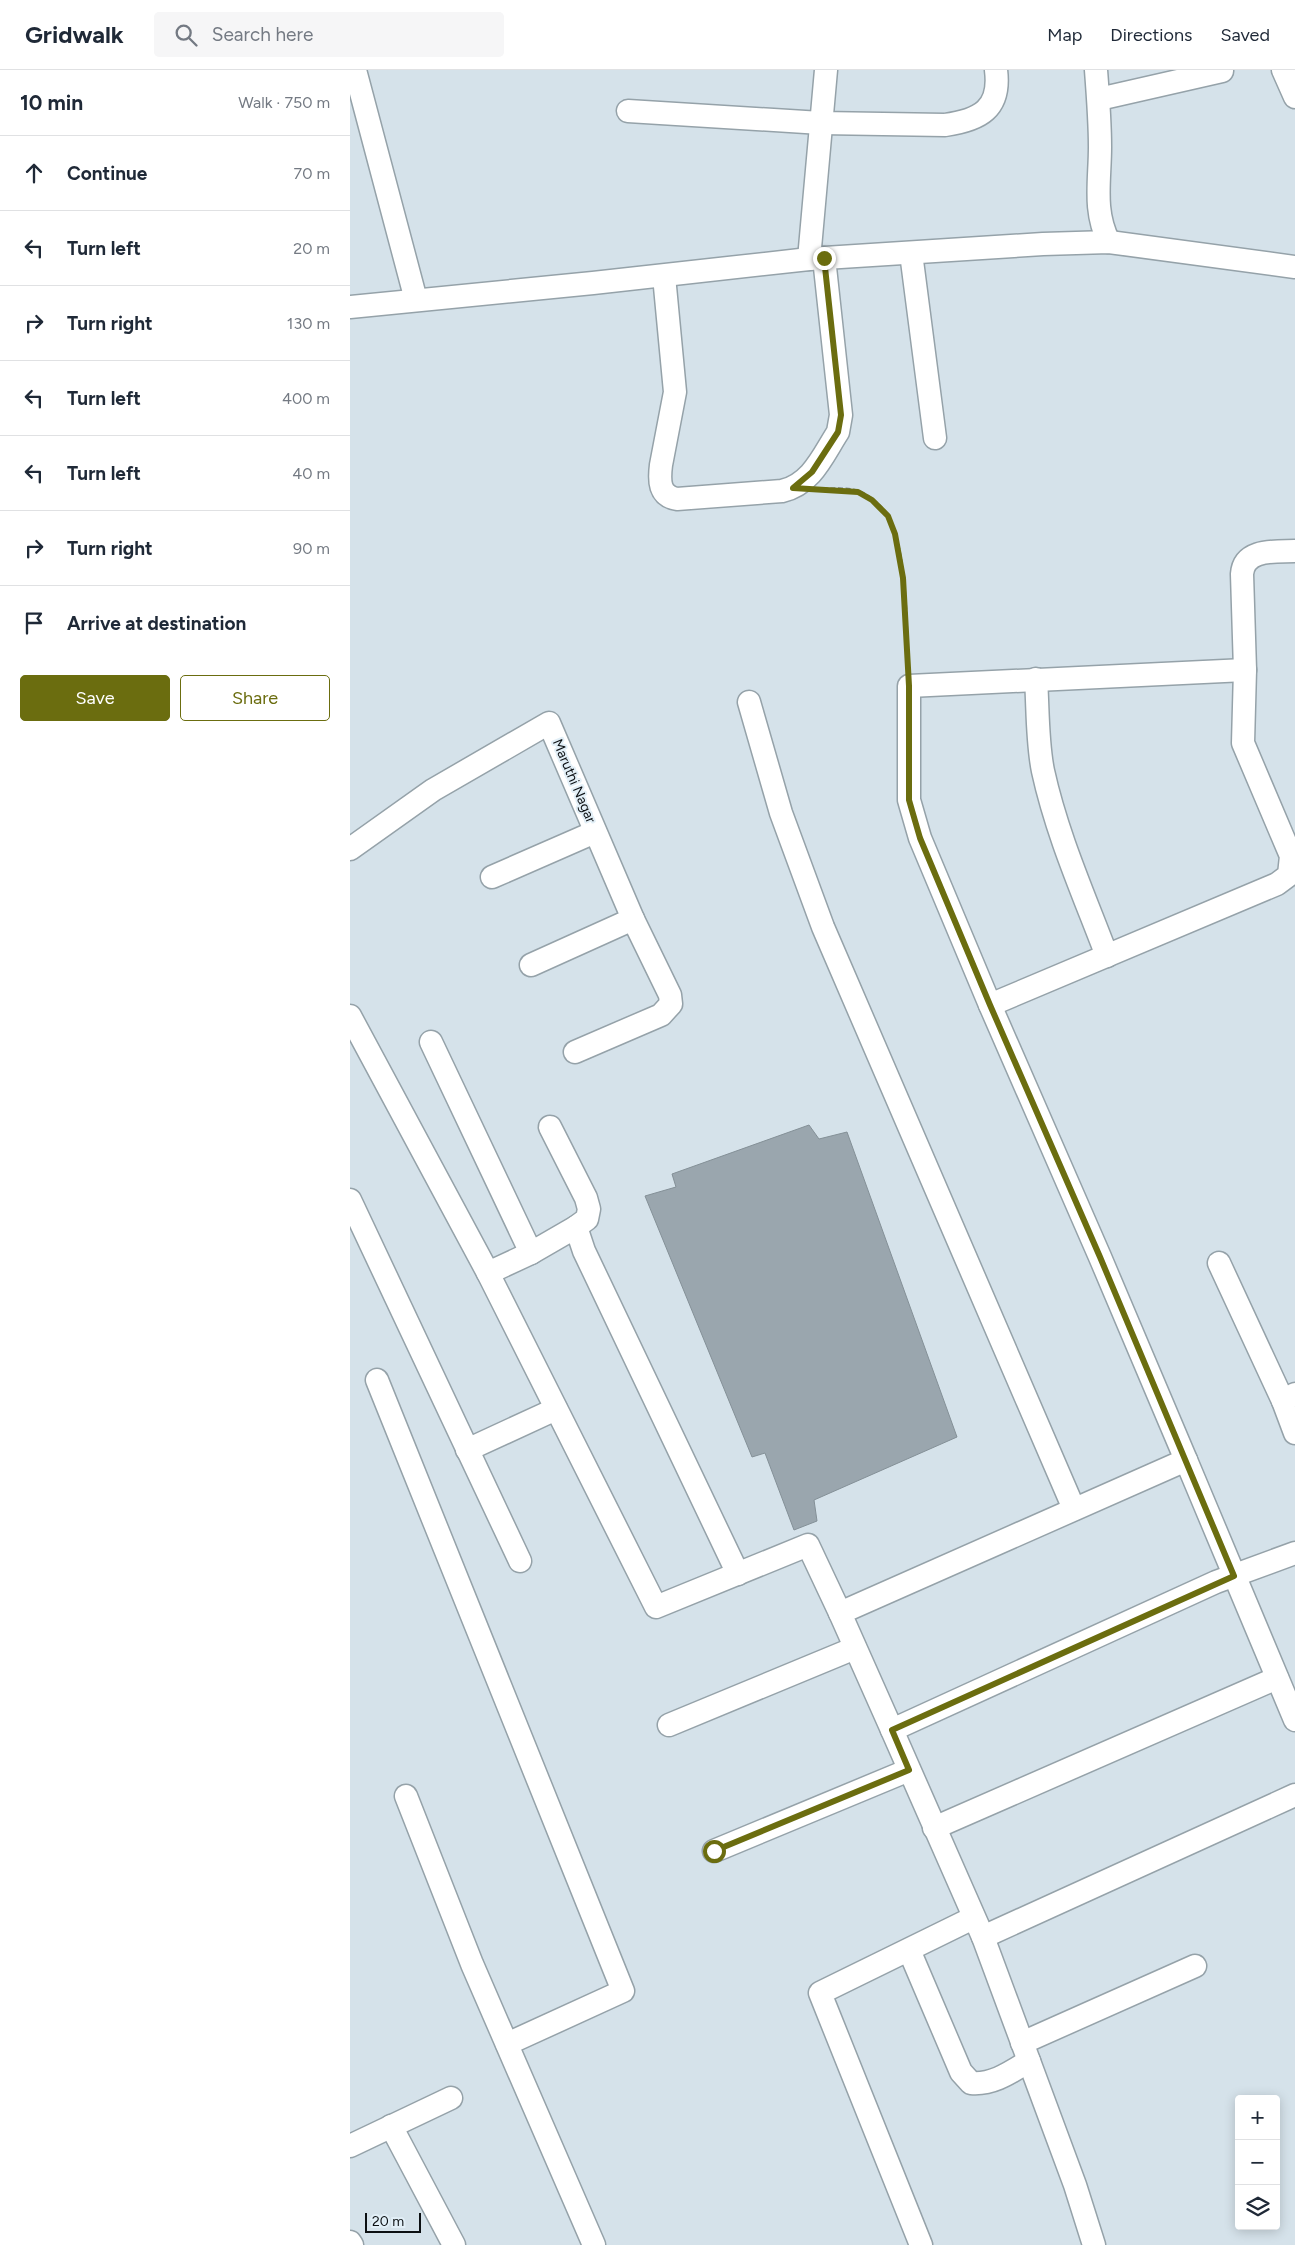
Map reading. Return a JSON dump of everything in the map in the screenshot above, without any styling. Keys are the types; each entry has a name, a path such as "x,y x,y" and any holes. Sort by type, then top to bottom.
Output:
{"street":[{"path":"355,70 416,300"},
{"path":"664,276 675,392 661,465 660,477 664,492 669,498 677,499 793,488 812,472 838,432 841,415 817,259 821,123 826,70"},
{"path":"628,111 821,123 945,125 964,122 990,107 995,99 996,70"},
{"path":"1096,70 1099,99 1100,148 1097,195 1101,224 1110,242"},
{"path":"1283,70 1295,97"},
{"path":"1099,99 1222,71"},
{"path":"350,307 817,259 1110,242 1295,267"},
{"path":"911,253 935,438"},
{"path":"990,1005 1277,884 1289,874 1291,856 1243,743 1245,670 1243,566 1255,555 1295,551"},
{"path":"1245,670 909,686 909,800 920,838 990,1005 1100,1257 1295,1720"},
{"path":"1036,679 1043,768 1049,797 1058,828 1107,956"},
{"path":"749,702 781,813 823,927 1074,1509"},
{"name":"Maruthi Nagar","path":"350,849 433,790 549,723 595,832 492,877"},
{"path":"576,1052 661,1015 671,1004 670,995 633,919 595,832"},
{"path":"531,965 633,919"},
{"path":"350,1016 488,1274 656,1607 808,1545 892,1730 978,1928 1076,2185 1094,2245"},
{"path":"431,1042 532,1254"},
{"path":"488,1274 532,1254 576,1228 587,1219 590,1209 586,1198 550,1127"},
{"path":"350,1200 520,1561"},
{"path":"576,1228 584,1252 738,1574"},
{"path":"1219,1263 1289,1397 1295,1433"},
{"path":"377,1380 624,1991 507,2044"},
{"path":"467,1450 556,1409"},
{"path":"840,1614 1186,1460"},
{"path":"892,1730 1234,1576 1295,1553"},
{"path":"669,1725 855,1648"},
{"path":"934,1828 1277,1678"},
{"path":"714,1851 909,1770"},
{"path":"921,2245 820,1994 909,1950 978,1928 1295,1795"},
{"path":"406,1796 472,1964 594,2245"},
{"path":"909,1950 961,2072 972,2083 983,2084 1002,2077 1025,2052 1195,1966"},
{"path":"350,2146 451,2098"},
{"path":"391,2126 454,2245"}],"path":[{"path":"793,488 858,492 872,500 888,516 895,534 903,578 909,686"}],"building":[{"path":"809,1125 819,1139 847,1132 957,1437 814,1500 817,1521 794,1530 765,1453 752,1457 645,1196 676,1187 672,1174"}],"route":[{"path":"714,1851 909,1770 892,1730 1216,1582 1234,1576 1100,1257 990,1005 920,838 909,800 909,686 903,578 895,534 888,516 872,500 858,492 842,489 793,488 803,482 812,472 838,432 840,424 841,415 824,258"}]}
